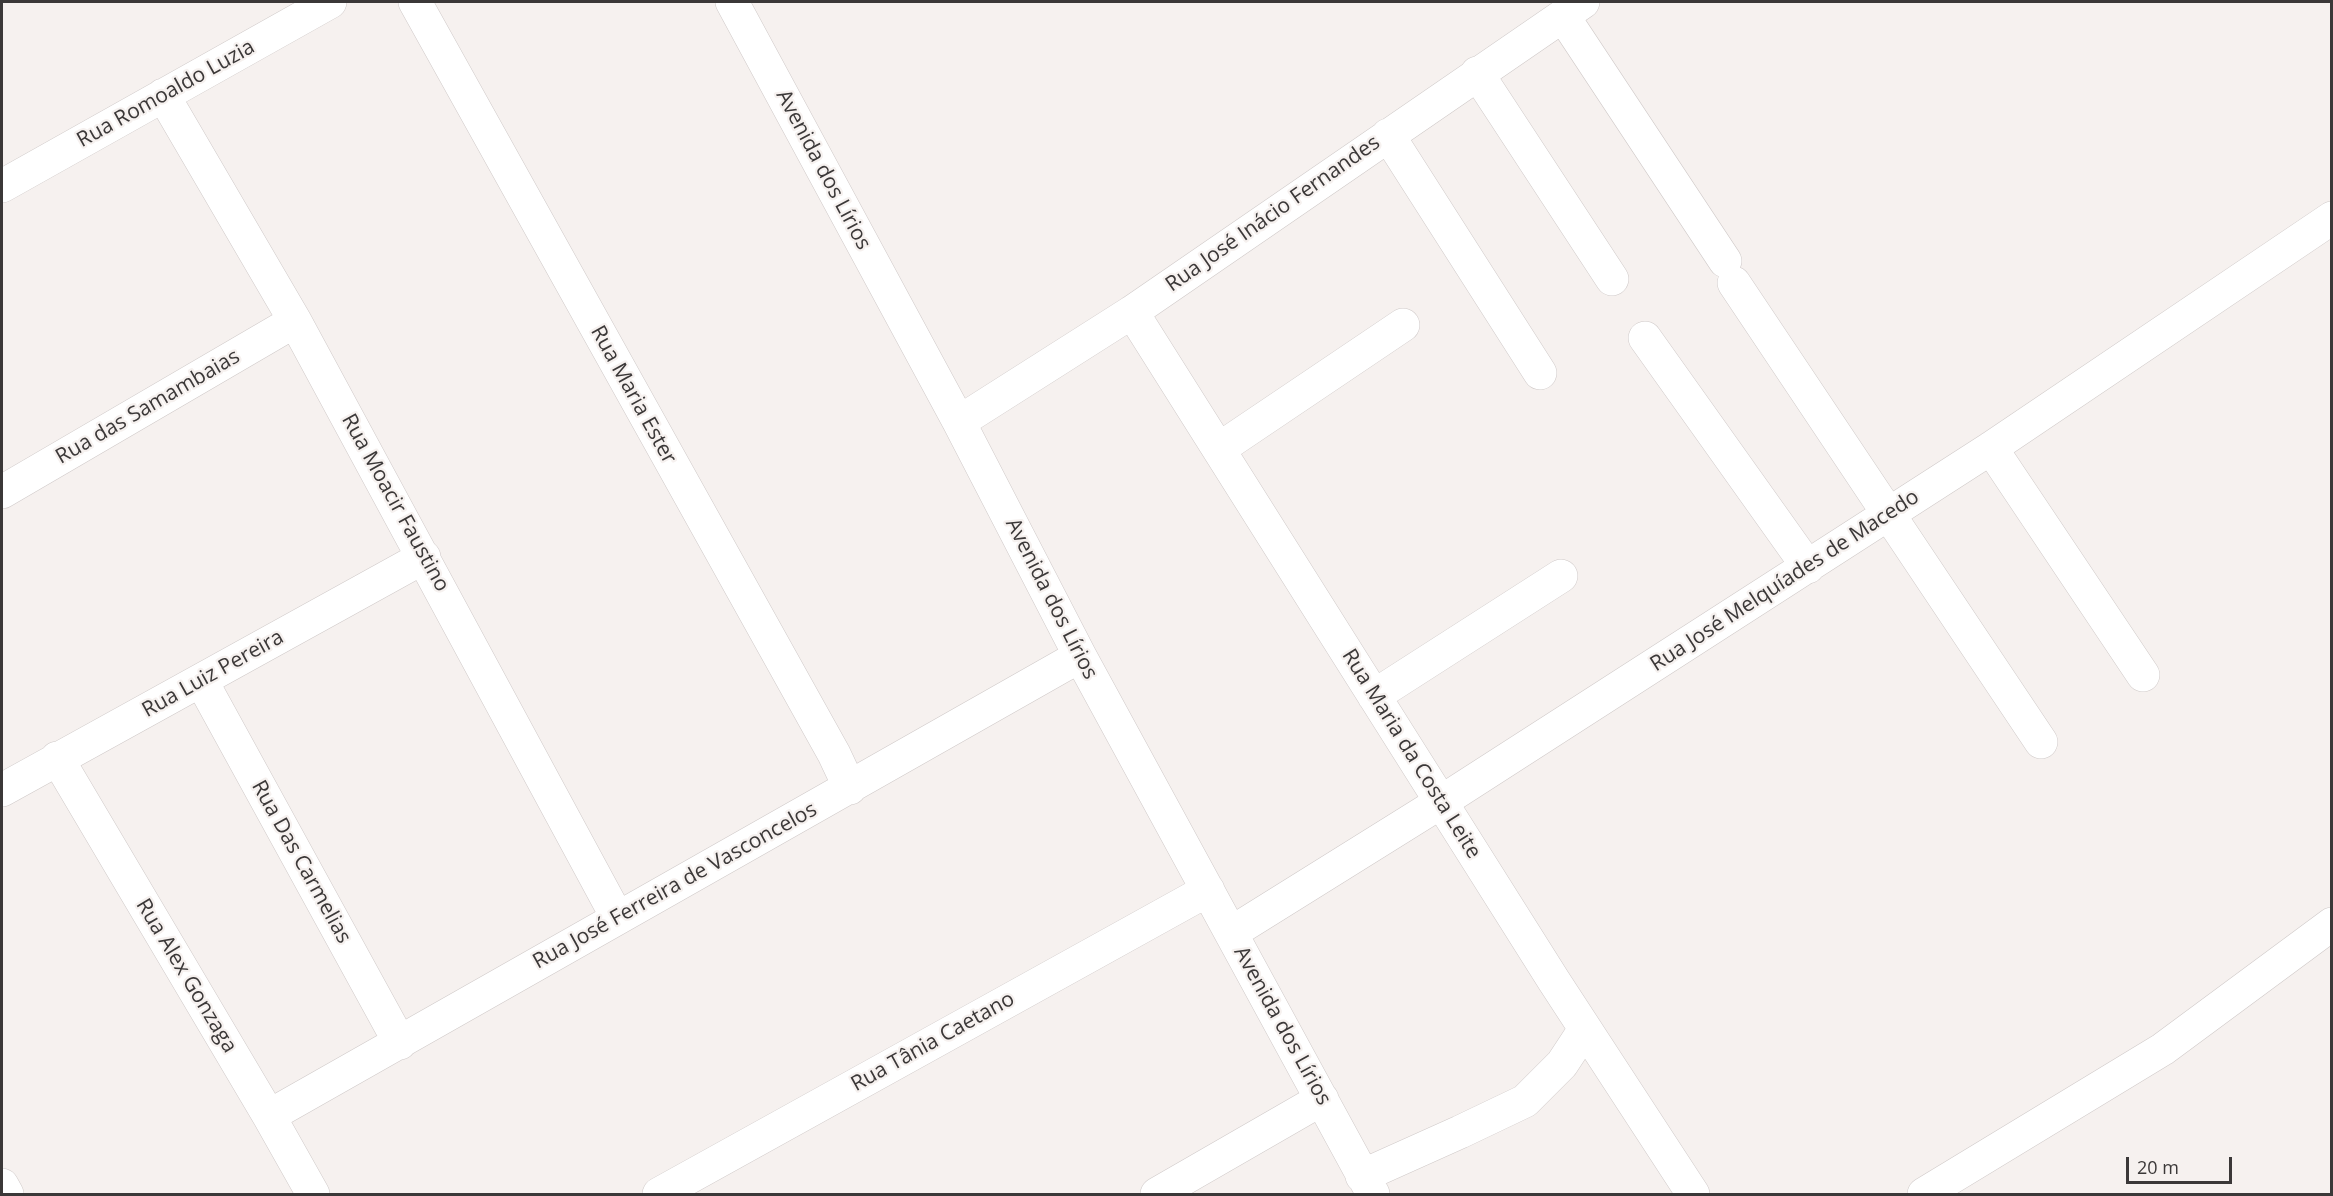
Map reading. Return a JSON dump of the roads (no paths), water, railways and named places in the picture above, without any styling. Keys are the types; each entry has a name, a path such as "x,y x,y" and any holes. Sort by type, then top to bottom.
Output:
{"street":[{"name":"Rua Romoaldo Luzia","path":"2,186 330,2"},
{"name":"Rua Maria Ester","path":"415,2 834,753 850,788"},
{"name":"Avenida dos Lírios","path":"732,2 959,422 1080,656 1368,1185"},
{"name":"Rua José Inácio Fernandes","path":"959,422 1132,312 1573,9"},
{"path":"1573,9 1730,272 2041,742"},
{"path":"1477,73 1612,279"},
{"name":"Rua Moacir Faustino","path":"163,95 295,321 617,917"},
{"path":"1388,135 1540,373"},
{"name":"Rua José Melquíades de Macedo","path":"1231,933 1441,802 1808,567 1991,448 2331,218"},
{"name":"Rua Maria da Costa Leite","path":"1132,312 1585,1029 1693,1194"},
{"name":"Rua das Samambaias","path":"2,492 295,321"},
{"path":"1219,449 1403,325"},
{"path":"1645,338 1808,567"},
{"path":"1991,448 2143,675"},
{"name":"Rua Luiz Pereira","path":"2,790 57,758 202,682 424,557"},
{"path":"1374,696 1561,576"},
{"name":"Rua José Ferreira de Vasconcelos","path":"269,1116 1080,656"},
{"name":"Rua Das Carmelias","path":"202,682 400,1043"},
{"name":"Rua Alex Gonzaga","path":"57,758 314,1194"},
{"name":"Rua Tânia Caetano","path":"659,1194 1208,890"},
{"path":"1924,1194 2163,1048 2331,924"},
{"path":"1368,1185 1525,1101 1562,1064 1585,1029"},
{"path":"1157,1194 1322,1099"},
{"path":"2,1185 7,1194"}]}
